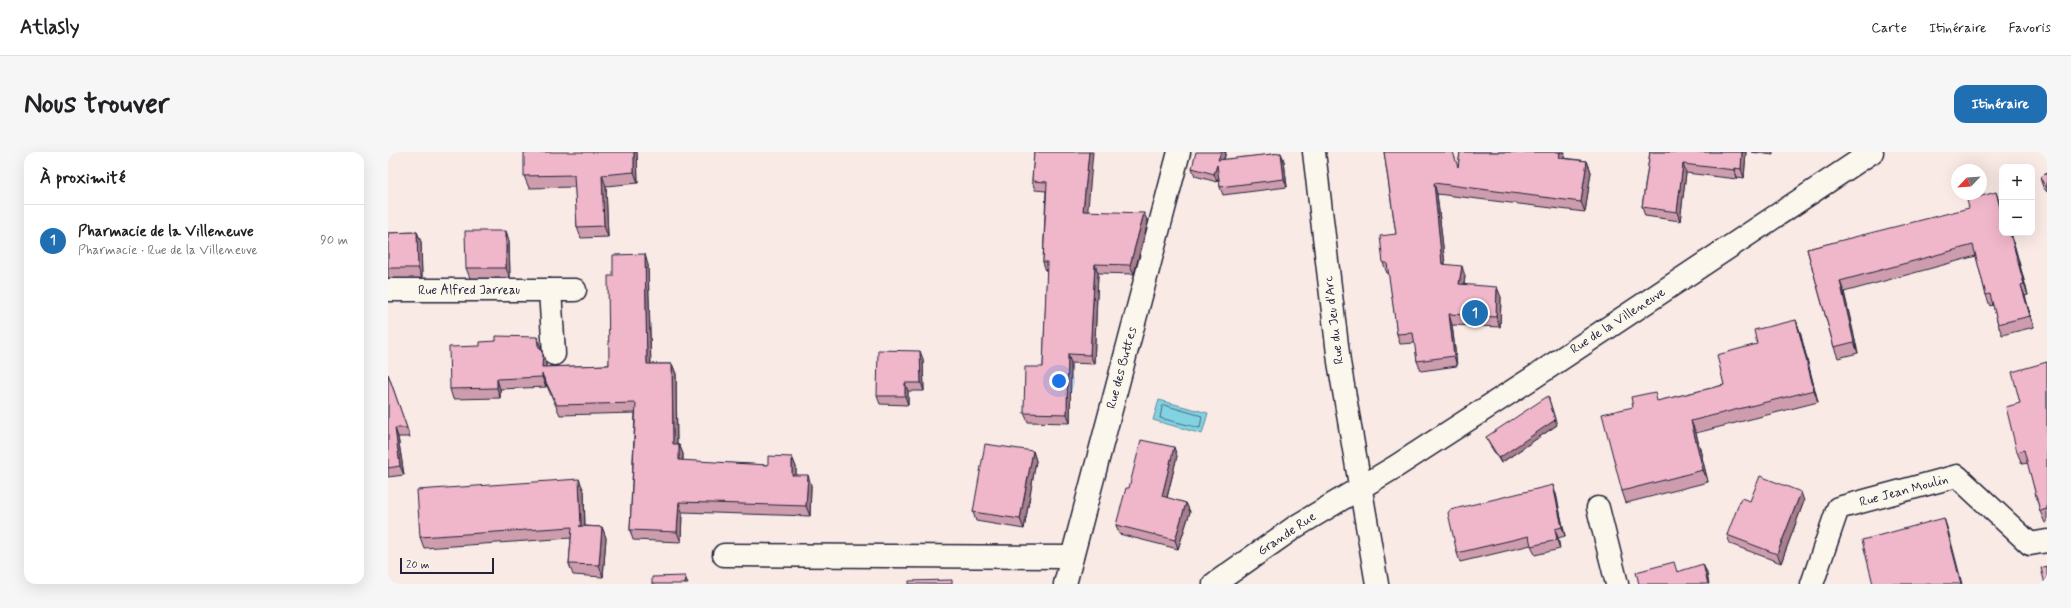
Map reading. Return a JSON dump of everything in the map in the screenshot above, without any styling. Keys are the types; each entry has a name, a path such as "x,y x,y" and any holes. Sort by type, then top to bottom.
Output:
{"street":[{"name":"Rue des Buttes","path":"1065,584 1179,152"},
{"name":"Rue du Jeu d'Arc","path":"1314,152 1339,362 1377,584"},
{"name":"Rue de la Villeneuve","path":"1361,486 1534,377 1872,152"},
{"name":"Rue Alfred Jarreau","path":"388,290 575,290"},
{"path":"550,290 554,354"},
{"name":"Rue Jean Moulin","path":"1812,584 1838,508 1957,476 2030,544 2047,540"},
{"name":"Grande Rue","path":"1214,584 1295,527 1361,486"},
{"path":"1598,508 1617,584"},
{"path":"724,555 1072,557"}],"water":[{"path":"1159,400 1208,413 1202,434 1153,420"}],"building":[{"path":"524,152 634,152 634,172 602,175 604,226 577,227 574,175 524,176"},
{"path":"1034,152 1089,152 1083,211 1144,213 1130,265 1095,264 1090,355 1068,354 1067,414 1024,413 1025,367 1043,367 1047,262 1043,262 1047,182 1032,181"},
{"path":"1196,152 1221,152 1218,160 1281,153 1284,179 1220,187 1217,165 1214,174 1192,168"},
{"path":"1384,152 1453,152 1458,167 1460,152 1560,152 1559,158 1587,161 1581,202 1434,183 1442,264 1462,266 1459,284 1497,287 1496,317 1449,314 1454,356 1417,361 1413,333 1397,334 1387,263 1383,263 1380,236 1396,234"},
{"path":"1650,152 1742,152 1741,169 1734,168 1734,170 1683,164 1677,212 1642,207"},
{"path":"2047,173 2047,188 2040,178"},
{"path":"1996,192 1999,204 1999,236 2011,236 2024,284 2021,285 2030,316 1998,324 1990,294 1986,295 1973,245 1840,281 1854,342 1834,347 1807,249 1969,208 1967,200 1987,200 1987,194"},
{"path":"465,231 506,231 506,268 466,268"},
{"path":"417,232 418,268 388,268 388,233"},
{"path":"645,254 647,364 672,364 673,444 679,444 679,460 768,465 768,456 792,457 792,475 808,475 806,506 679,502 677,532 630,530 636,403 557,405 542,374 542,377 497,379 497,388 450,389 449,347 480,346 480,342 496,341 496,336 537,337 538,345 543,354 542,367 609,365 608,276 613,276 613,255"},
{"path":"1796,320 1814,390 1691,421 1703,470 1622,491 1602,414 1633,407 1631,397 1655,392 1657,401 1724,385 1717,355 1757,344 1754,330"},
{"path":"878,350 920,351 921,383 905,383 905,396 877,396"},
{"path":"2047,362 2047,509 2040,511 2024,450 2017,452 2006,407 2020,403 2012,372"},
{"path":"388,374 407,428 395,428 400,466 388,468"},
{"path":"1548,396 1555,420 1499,458 1486,437"},
{"path":"1141,440 1174,447 1162,496 1186,503 1175,540 1116,525 1126,488 1129,488"},
{"path":"985,444 1033,451 1020,519 973,512"},
{"path":"1760,476 1801,492 1777,554 1727,535 1741,498 1750,501"},
{"path":"579,479 581,526 579,526 602,527 599,565 569,564 572,527 420,537 417,490"},
{"path":"1553,485 1562,527 1555,529 1557,540 1531,546 1529,536 1457,553 1448,513 1450,510"},
{"path":"1944,518 1961,584 1873,584 1862,540"},
{"path":"1674,562 1677,572 1703,564 1708,584 1639,584 1636,572"},
{"path":"2047,566 2047,584 2045,584 2041,568"},
{"path":"685,576 685,584 652,584 652,577"},
{"path":"952,580 952,584 909,584 909,581"}],"place":[{"name":"Pharmacie de la Villeneuve","path":"1475,313"}]}
